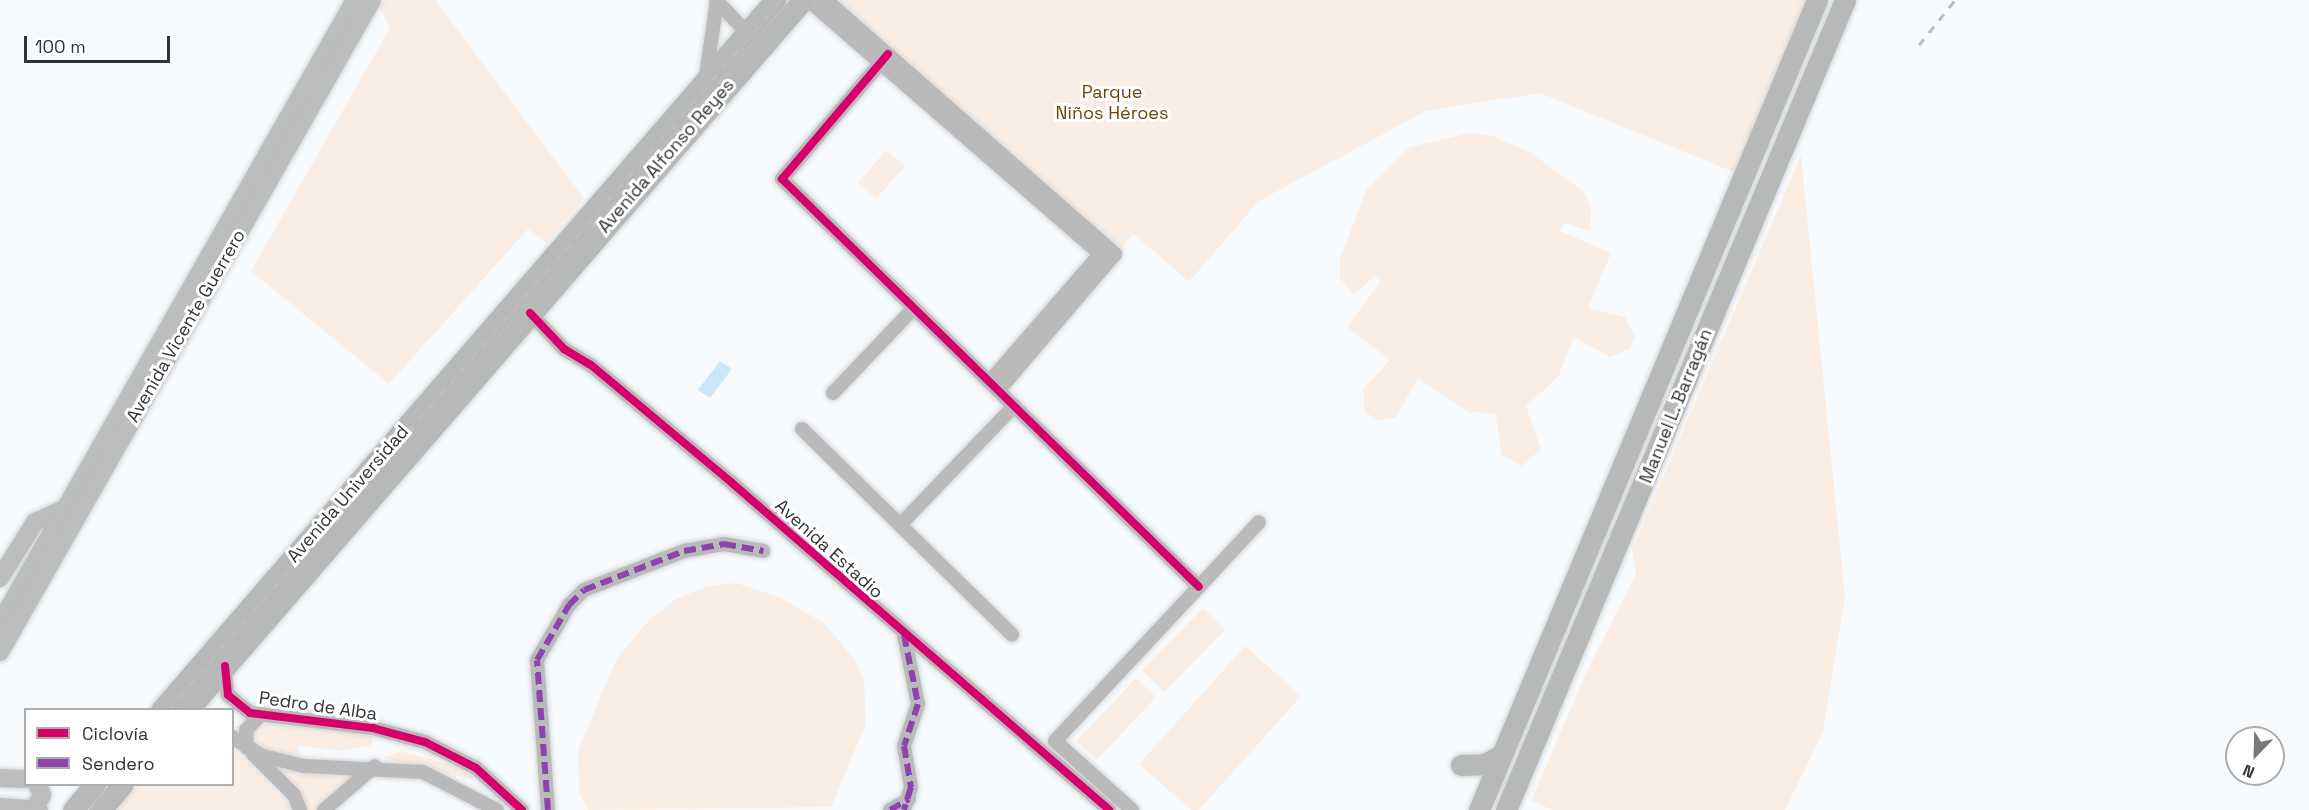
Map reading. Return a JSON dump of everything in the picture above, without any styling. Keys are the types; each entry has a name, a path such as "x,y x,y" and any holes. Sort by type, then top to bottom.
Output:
{"highway":[{"name":"Avenida Alfonso Reyes","path":"535,279 775,0"},
{"name":"Avenida Alfonso Reyes","path":"530,313 803,0"},
{"name":"Manuel L. Barragán","path":"1479,810 1817,0"},
{"name":"Manuel L. Barragán","path":"1506,810 1845,0"},
{"path":"731,50 786,19"},
{"name":"Avenida Universidad","path":"163,708 535,279"},
{"name":"Avenida Universidad","path":"190,708 530,313"},
{"path":"431,427 465,359"},
{"path":"1490,810 1517,744 1525,703"},
{"path":"1461,765 1485,764 1502,755"},
{"path":"73,810 93,786"},
{"path":"101,810 121,786"}],"main road":[{"name":"Avenida Vicente Guerrero","path":"0,623 355,0"},
{"name":"Avenida Vicente Guerrero","path":"0,652 372,0"},
{"path":"0,578 35,522 67,508"},
{"path":"0,778 24,779"},
{"path":"0,807 36,810 42,795 38,786"}],"street":[{"path":"808,0 885,58"},
{"path":"826,0 885,58 1100,254 994,386"},
{"path":"716,1 747,33"},
{"path":"704,81 716,1"},
{"path":"885,58 782,179 1199,587"},
{"path":"833,393 914,308"},
{"name":"Avenida Estadio","path":"530,313 559,345 591,365 719,472 904,635 1109,810"},
{"path":"900,525 1014,406"},
{"path":"802,429 1012,635"},
{"path":"1132,810 1055,741 1259,522"},
{"path":"548,810 537,660 569,605 584,590 684,551 724,544 763,551"},
{"path":"890,810 907,805 904,750 918,704 904,635"},
{"name":"Pedro de Alba","path":"225,666 228,695 260,716 415,738 488,776 522,810"},
{"path":"247,748 248,727 260,716"},
{"path":"234,738 247,748 294,795 300,810"},
{"path":"247,748 304,766 375,766 431,774 476,795 497,810"},
{"path":"324,810 375,766"},
{"path":"476,795 488,776"}],"green space":[{"path":"384,0 435,0 584,198 547,243 528,229 389,384 251,271 390,28 379,7"},
{"name":"Parque Niños Héroes","path":"838,0 1808,0 1736,173 1540,93 1426,111 1259,201 1189,282 1134,234 1121,248"},
{"path":"1469,133 1492,136 1530,152 1584,192 1591,208 1590,231 1564,223 1560,231 1611,253 1588,308 1625,317 1635,337 1630,349 1610,357 1574,337 1558,377 1526,406 1541,449 1522,466 1501,455 1496,414 1468,412 1418,379 1395,418 1378,420 1365,412 1363,389 1390,360 1347,327 1381,281 1375,276 1353,295 1340,278 1340,258 1367,189 1410,147"},
{"path":"886,150 905,166 876,199 858,183"},
{"path":"1801,155 1845,596 1823,732 1785,810 1553,810 1531,801 1586,673 1636,574 1632,550"},
{"path":"736,583 779,597 824,623 856,661 864,680 866,724 831,807 588,810 579,792 578,750 617,658 649,620 676,599 708,586"},
{"path":"1203,608 1225,630 1164,692 1141,670"},
{"path":"1245,646 1301,696 1199,810 1191,810 1139,764"},
{"path":"1136,678 1156,697 1097,760 1076,741"},
{"path":"270,724 373,735 372,745 341,751 298,746 300,757 280,755 261,747 254,737 256,728"},
{"path":"234,750 293,810 116,810 137,786 234,786"},
{"path":"401,751 459,767 473,774 473,780 384,758"},
{"path":"272,766 303,773 352,778 318,810 305,810 301,794"}],"water":[{"path":"720,361 732,369 710,398 698,390"}],"railway":[{"path":"170,708 781,0"},
{"path":"1919,45 1955,0"},
{"path":"90,810 110,786"}],"marked path":[{"path":"548,810 537,660 569,605 584,590 684,551 724,544 763,551"},
{"path":"904,635 918,704 904,746 911,787 904,810"},
{"path":"890,810 909,799"}],"cycle path":[{"path":"888,54 782,179 1199,587"},
{"path":"530,313 564,349 591,365 732,483 1109,810"},
{"path":"225,666 228,695 250,713 373,728 425,742 476,768 522,810"}]}
